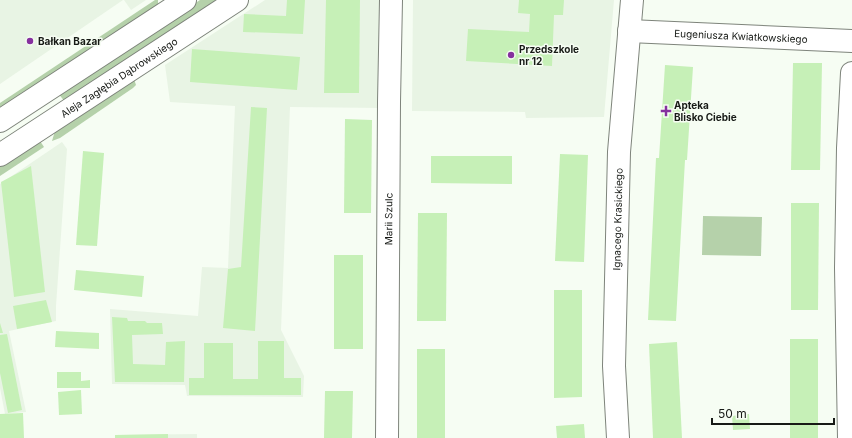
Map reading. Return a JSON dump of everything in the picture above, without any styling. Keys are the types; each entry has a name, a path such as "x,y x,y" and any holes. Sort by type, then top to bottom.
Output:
{"street":[{"path":"0,121 185,0"},
{"name":"Aleja Zagłębia Dąbrowskiego","path":"0,155 237,0"},
{"name":"Marii Szulc","path":"388,438 391,0"},
{"name":"Ignacego Krasickiego","path":"618,438 614,366 620,131 632,0"},
{"name":"Eugeniusza Kwiatkowskiego","path":"629,31 852,41"},
{"path":"849,438 846,268 848,148 852,73"}],"shaded area":[{"name":"Bałkan Bazar","path":"0,0 123,0 0,84"},
{"path":"124,0 146,0 131,10"},
{"path":"265,0 383,0 381,108 290,107 281,330 304,376 303,397 187,396 185,385 112,384 110,309 198,316 202,267 228,268 235,106 170,102 165,65"},
{"name":"Przedszkole nr 12","path":"413,0 614,0 604,117 526,118 525,112 412,111"},
{"path":"62,142 67,149 56,321 9,331 26,412 5,414 0,388 0,184"},
{"path":"197,434 197,438 115,438 115,435"}],"green space":[{"path":"155,0 158,0 158,6 0,111 0,103"},
{"path":"200,0 221,0 65,102 58,93"},
{"path":"134,79 136,85 133,88 60,138 52,141 55,131"},
{"path":"40,141 44,147 0,176 0,167 3,163"},
{"path":"703,216 762,217 761,256 702,255"}],"building":[{"path":"287,0 305,0 303,34 243,32 244,14 286,16"},
{"path":"326,0 360,0 359,93 324,93"},
{"path":"519,0 564,0 563,15 554,15 552,66 466,61 468,29 529,32 530,14 518,13"},
{"path":"192,49 300,57 297,90 190,82"},
{"path":"793,63 822,63 820,170 791,170"},
{"path":"665,65 693,67 687,160 685,160 676,321 648,320 656,158 659,158"},
{"path":"251,107 267,108 255,331 223,328 228,269 241,267"},
{"path":"345,119 372,120 371,213 344,213"},
{"path":"83,151 104,153 97,246 76,245"},
{"path":"560,154 588,155 584,262 555,261"},
{"path":"431,156 512,156 512,184 431,183"},
{"path":"31,166 45,292 14,297 1,182"},
{"path":"791,203 819,203 818,310 791,310"},
{"path":"418,213 447,213 446,321 417,321"},
{"path":"334,255 363,255 363,349 334,349"},
{"path":"76,270 144,276 142,297 74,290"},
{"path":"554,290 582,290 582,397 554,398"},
{"path":"46,300 52,322 17,329 13,306"},
{"path":"112,317 127,318 128,321 162,323 163,334 132,335 133,364 165,365 166,342 185,341 184,382 115,382"},
{"path":"0,323 3,333 0,333"},
{"path":"56,331 99,333 99,349 55,347"},
{"path":"7,334 22,410 8,413 0,373 0,335"},
{"path":"790,339 818,339 818,438 790,438"},
{"path":"258,341 284,341 284,378 301,378 301,395 189,395 189,378 204,378 204,343 233,343 233,379 258,379"},
{"path":"677,342 682,438 653,438 649,344"},
{"path":"417,349 445,349 445,438 417,438"},
{"path":"57,372 81,372 81,381 90,380 90,388 57,388"},
{"path":"81,390 82,414 59,415 58,392"},
{"path":"325,391 353,391 352,438 324,438"},
{"path":"23,413 24,438 0,438 0,414"},
{"path":"749,414 750,429 733,430 732,416"},
{"path":"584,424 585,438 557,438 556,426"},
{"path":"168,434 168,438 115,438 115,435"}],"place":[{"name":"Bałkan Bazar","path":"30,41"},
{"name":"Przedszkole nr 12","path":"511,55"},
{"name":"Apteka Blisko Ciebie","path":"666,111"}]}
